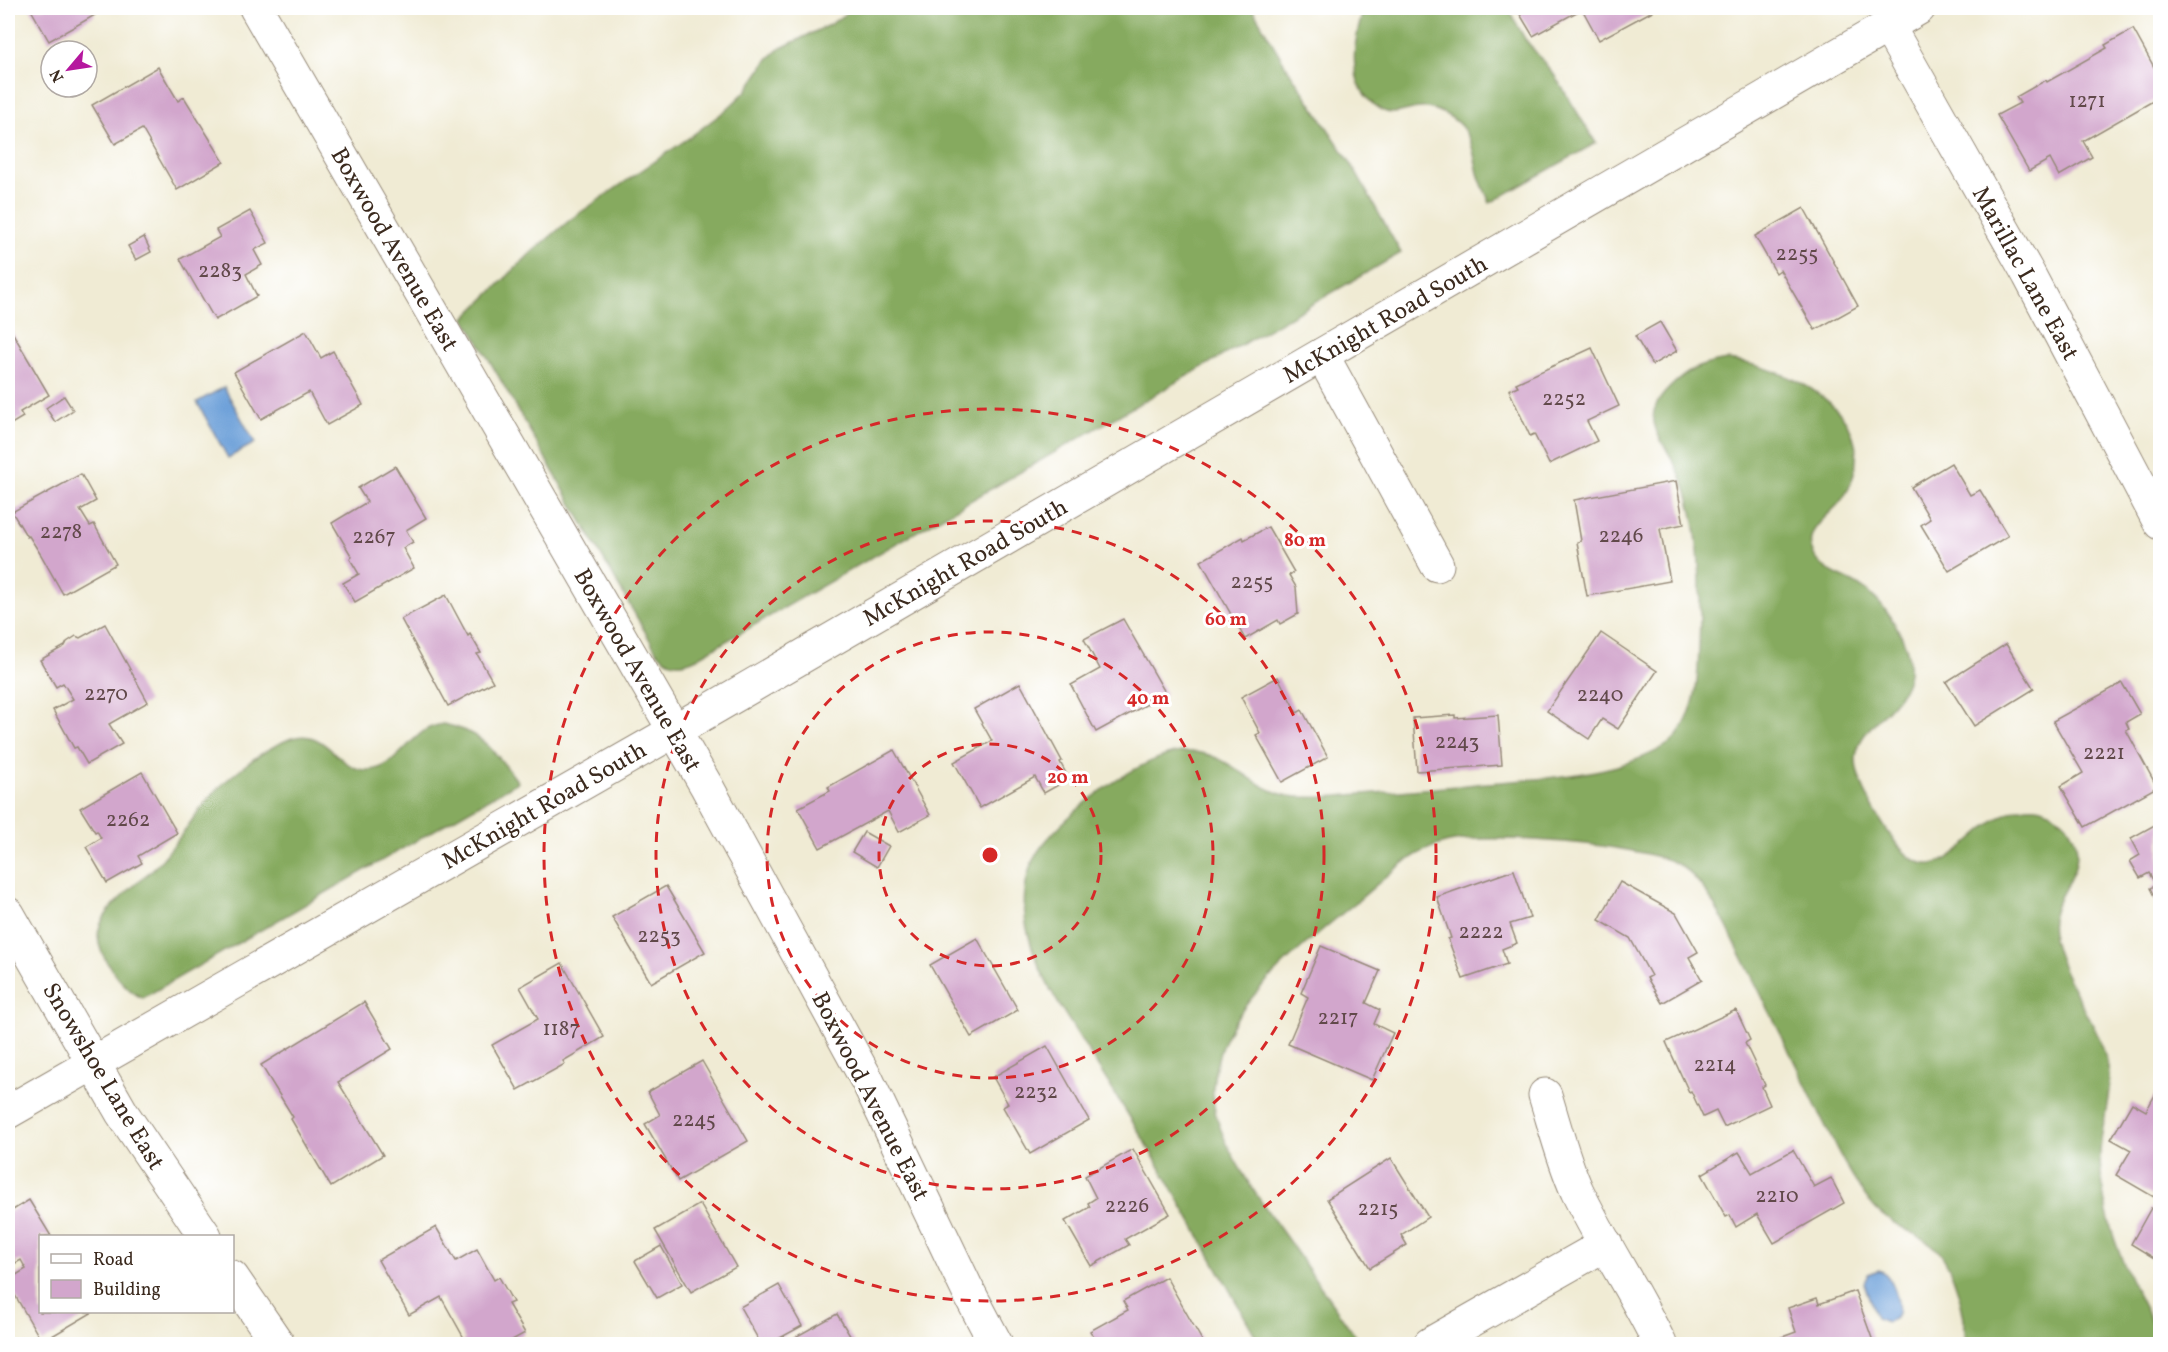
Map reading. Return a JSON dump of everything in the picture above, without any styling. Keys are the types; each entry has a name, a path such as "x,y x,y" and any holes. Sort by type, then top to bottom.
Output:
{"street":[{"name":"Boxwood Avenue East","path":"256,8 674,731 868,1083 967,1289 996,1344"},
{"name":"McKnight Road South","path":"8,1112 674,731 1919,8"},
{"name":"Marillac Lane East","path":"1888,26 2029,275 2160,523"},
{"path":"1322,356 1437,565"},
{"name":"Snowshoe Lane East","path":"8,914 122,1113 204,1235"},
{"path":"1545,1095 1571,1176 1660,1344"},
{"path":"1430,1344 1606,1244"},
{"path":"234,1280 278,1344"}],"green space":[{"path":"853,8 1252,8 1284,63 1350,162 1401,253 697,658 685,663 674,663 655,649 465,318 532,252 571,219 726,110 746,91 768,59 779,49 831,24"},
{"path":"1364,8 1508,8 1525,39 1555,76 1596,143 1490,203 1479,177 1471,143 1457,122 1442,112 1425,108 1396,113 1386,112 1374,105 1362,90 1357,78 1354,55"},
{"path":"1727,360 1773,371 1797,381 1819,394 1837,410 1850,430 1856,452 1853,477 1842,499 1814,531 1811,545 1821,565 1858,585 1877,601 1894,622 1906,647 1909,672 1905,686 1897,699 1867,732 1859,744 1856,757 1863,788 1886,829 1905,853 1922,863 1937,863 1952,855 2001,816 2021,808 2035,807 2049,811 2069,827 2073,835 2077,849 2076,862 2055,907 2052,933 2062,967 2095,1029 2107,1062 2109,1086 2100,1147 2105,1200 2120,1254 2159,1337 2160,1344 1965,1344 1961,1305 1946,1263 1931,1244 1880,1213 1854,1180 1726,925 1694,877 1679,865 1634,851 1564,842 1493,839 1445,843 1420,853 1397,868 1285,963 1253,996 1225,1039 1216,1067 1213,1097 1218,1123 1225,1140 1254,1192 1361,1344 1260,1344 1155,1158 1064,1013 1043,975 1032,947 1025,915 1026,885 1034,858 1060,826 1099,792 1143,765 1164,756 1182,752 1198,752 1212,756 1275,792 1311,798 1578,774 1630,762 1671,742 1686,721 1695,692 1700,628 1700,571 1696,533 1688,496 1679,473 1657,432 1653,418 1654,411 1665,393 1688,372 1710,363"},
{"path":"443,724 468,732 486,744 518,782 143,998 127,987 111,969 98,938 99,929 108,912 164,857 210,797 246,765 277,745 300,736 321,742 346,763 356,768 377,769 393,760 421,733"}],"water":[{"path":"224,387 255,443 228,458 197,402"},
{"path":"1879,1270 1892,1284 1897,1299 1896,1318 1887,1322 1876,1318 1864,1283 1868,1274"}],"building":[{"path":"30,8 91,8 95,15 53,39 48,39"},
{"path":"1520,8 1658,8 1599,40 1582,9 1533,36 1518,11"},
{"path":"2133,29 2160,78 2160,97 2083,141 2092,157 2059,176 2050,159 2029,171 1997,115 2020,103 2016,97 2107,48 2105,45"},
{"path":"158,67 178,101 184,97 224,162 177,190 142,129 115,144 92,105"},
{"path":"1804,208 1858,306 1815,330 1780,270 1776,273 1755,236"},
{"path":"250,211 268,243 254,250 262,265 246,274 257,296 215,320 180,259 220,237 216,230"},
{"path":"144,237 151,252 136,260 128,246"},
{"path":"1660,322 1677,351 1652,365 1635,336"},
{"path":"8,325 49,395 20,412 23,417 8,426"},
{"path":"306,331 321,358 333,351 363,405 327,425 309,392 261,419 234,372"},
{"path":"1592,348 1619,406 1587,421 1597,441 1549,464 1534,434 1530,436 1509,390 1518,386 1516,383"},
{"path":"64,396 73,410 55,422 46,408"},
{"path":"1951,463 1970,495 1980,490 2008,536 1949,571 1921,525 1930,519 1911,487"},
{"path":"395,466 426,518 406,530 413,542 403,548 414,568 355,602 343,583 359,574 332,523 367,502 358,488"},
{"path":"81,474 96,501 80,510 90,526 94,524 116,564 63,594 41,555 12,512"},
{"path":"1676,481 1684,524 1660,529 1670,581 1587,596 1577,542 1581,541 1574,500"},
{"path":"1268,527 1294,572 1289,575 1296,587 1298,614 1280,624 1278,620 1245,639 1201,561 1243,537 1244,540"},
{"path":"446,595 468,636 470,634 481,653 477,654 493,682 448,706 401,619"},
{"path":"1123,619 1166,694 1096,732 1071,685 1100,669 1084,639"},
{"path":"105,624 148,702 109,724 122,744 87,764 77,747 74,748 53,710 73,699 63,683 56,687 40,660 65,646 76,636 80,638"},
{"path":"1601,633 1657,671 1618,729 1602,719 1589,739 1547,711"},
{"path":"2006,644 2034,689 1974,726 1946,682"},
{"path":"1278,677 1297,713 1302,710 1328,757 1282,782 1256,735 1260,733 1241,697"},
{"path":"1020,683 1062,761 1060,762 1069,779 1044,793 1035,777 980,808 954,762 992,741 974,709"},
{"path":"2122,683 2140,714 2126,722 2129,729 2126,730 2157,787 2085,827 2061,786 2083,773 2053,721"},
{"path":"1455,715 1455,718 1498,715 1502,765 1417,771 1413,718"},
{"path":"894,750 930,815 899,832 888,811 820,848 798,808 830,791 828,787"},
{"path":"142,772 177,833 138,856 142,863 107,883 86,847 101,838 80,808"},
{"path":"2160,822 2160,908 2150,888 2156,885 2149,873 2140,878 2130,861 2140,855 2131,838"},
{"path":"864,832 889,846 877,867 852,852"},
{"path":"1514,870 1530,918 1510,924 1517,943 1502,949 1507,964 1463,979 1448,939 1451,938 1437,897"},
{"path":"1620,882 1676,913 1698,952 1689,957 1702,980 1662,1003 1647,978 1651,976 1630,938 1599,920"},
{"path":"666,886 705,952 651,983 612,917"},
{"path":"977,938 1018,1010 971,1037 930,965"},
{"path":"1321,946 1380,971 1366,1003 1380,1010 1374,1024 1393,1033 1372,1080 1288,1044 1308,997 1301,993"},
{"path":"562,963 604,1037 563,1061 565,1064 518,1090 492,1045 538,1019 520,987"},
{"path":"364,1002 392,1049 338,1082 383,1155 331,1187 291,1119 293,1117 261,1065"},
{"path":"1736,1010 1750,1040 1745,1043 1765,1085 1762,1087 1770,1105 1724,1127 1716,1111 1703,1117 1666,1042"},
{"path":"1047,1046 1089,1120 1030,1154 1003,1107 1008,1104 993,1077"},
{"path":"702,1061 748,1141 678,1181 645,1124 660,1115 648,1092"},
{"path":"2160,1086 2159,1200 2116,1175 2131,1150 2111,1139 2132,1103 2146,1111"},
{"path":"1133,1149 1170,1214 1125,1239 1129,1245 1091,1266 1065,1221 1090,1207 1088,1203 1096,1198 1085,1176"},
{"path":"1793,1150 1814,1187 1831,1178 1844,1203 1774,1243 1757,1214 1736,1227 1730,1215 1726,1217 1702,1174 1739,1152 1752,1173"},
{"path":"1391,1158 1428,1217 1401,1235 1407,1245 1370,1268 1327,1199"},
{"path":"29,1200 50,1235 39,1235 39,1313 91,1313 42,1342 8,1283 8,1280 26,1269 21,1260 16,1263 8,1248 8,1213"},
{"path":"700,1204 736,1267 691,1292 655,1230"},
{"path":"2151,1208 2160,1213 2160,1254 2158,1252 2154,1258 2131,1244"},
{"path":"436,1227 456,1261 477,1249 494,1280 499,1277 513,1302 508,1304 525,1333 505,1344 465,1344 463,1341 465,1340 441,1297 409,1315 378,1260"},
{"path":"661,1246 682,1284 657,1298 635,1261"},
{"path":"1166,1277 1204,1344 1098,1344 1090,1331 1128,1310 1123,1301"},
{"path":"779,1285 802,1326 769,1344 761,1344 740,1307"},
{"path":"1855,1291 1874,1344 1763,1344 1796,1332 1788,1308 1817,1298 1819,1304"},
{"path":"837,1314 855,1344 793,1344 790,1340"}]}
